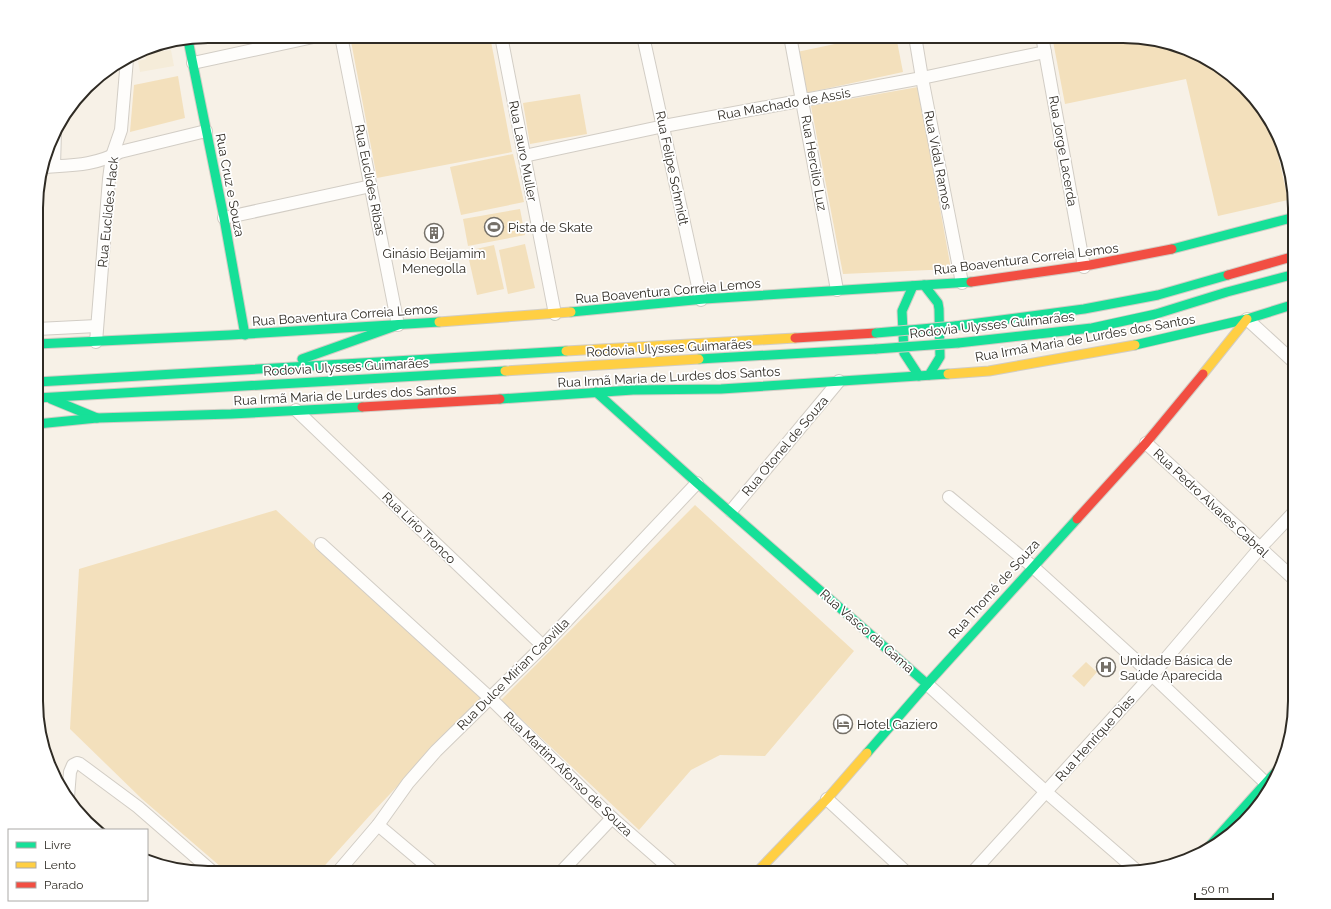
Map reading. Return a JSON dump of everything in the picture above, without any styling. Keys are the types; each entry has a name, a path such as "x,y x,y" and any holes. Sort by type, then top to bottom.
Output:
{"main road":[{"name":"Rua Cruz e Souza","path":"189,44 224,218 245,335"},
{"name":"Rua Boaventura Correia Lemos","path":"43,344 245,335 398,325 555,314 700,300 837,290 884,291 924,285 944,293 962,283 1138,257 1252,230 1288,219"},
{"name":"Rodovia Ulysses Guimarães","path":"43,382 876,333 955,326 1084,309 1158,295 1288,258"},
{"name":"Rodovia Ulysses Guimarães","path":"43,398 958,343 1092,328 1156,314 1227,292 1288,276"},
{"path":"924,285 944,293 940,357 930,374"},
{"path":"889,378 901,359 899,308 912,286"},
{"name":"Rua Irmã Maria de Lurdes dos Santos","path":"43,423 97,418 231,414 423,404 596,392 721,389 989,371 1145,343 1247,319 1288,306"},
{"name":"Rua Thomé de Souza","path":"763,866 827,799 1032,566 1146,443 1247,319"},
{"path":"279,368 398,325"},
{"path":"940,357 956,373"},
{"path":"901,359 919,376"},
{"name":"Rua Vasco da Gama","path":"596,392 697,483 731,511 927,684"},
{"path":"43,398 97,418"},
{"path":"1221,834 1261,791"}],"street":[{"path":"193,63 286,43"},
{"name":"Rua Euclides Ribas","path":"342,43 398,325"},
{"name":"Rua Lauro Muller","path":"502,43 555,314"},
{"name":"Rua Felipe Schmidt","path":"645,43 664,126 700,300"},
{"name":"Rua Hercilio Luz","path":"791,43 837,290"},
{"name":"Rua Vidal Ramos","path":"917,43 922,78 962,283"},
{"name":"Rua Jorge Lacerda","path":"1043,43 1084,266"},
{"name":"Rua Machado de Assis","path":"524,156 664,126 922,78 1045,52"},
{"name":"Rua Euclides Hack","path":"96,342 112,156 121,130 126,65"},
{"path":"49,167 86,164 120,152 206,131"},
{"path":"224,218 371,186"},
{"path":"1247,319 1288,357"},
{"path":"43,329 98,326"},
{"name":"Rua Otonel de Souza","path":"731,511 839,381"},
{"name":"Rua Lírio Tronco","path":"296,410 543,646"},
{"name":"Rua Pedro Alvares Cabral","path":"1146,443 1288,574"},
{"name":"Rua Dulce Mirian Caovilla","path":"343,866 378,825 408,783 436,751 543,646 697,483"},
{"path":"949,497 1032,566 1152,675 1267,783"},
{"name":"Rua Henrique Dias","path":"978,866 1152,675 1260,548 1288,518"},
{"name":"Rua Martim Afonso de Souza","path":"321,544 490,698 612,818 667,866"},
{"name":"Rua Vasco da Gama","path":"927,684 1046,792 1131,866"},
{"path":"69,789 70,772 73,765 77,763 80,764 126,799 206,866"},
{"path":"827,799 899,866"},
{"path":"567,866 612,818"},
{"path":"378,825 427,866"}],"shaded area":[{"path":"351,43 491,43 512,152 377,178"},
{"path":"840,43 897,43 903,72 806,93 797,52"},
{"path":"1053,43 1145,44 1176,52 1196,60 1224,77 1240,91 1254,107 1266,125 1277,150 1288,200 1218,216 1186,79 1065,104"},
{"path":"163,50 163,51 171,50 174,66 140,72 138,61 146,59 146,56 155,52"},
{"path":"178,76 185,118 130,132 134,85"},
{"path":"918,87 951,269 843,274 811,106"},
{"path":"580,94 587,134 530,144 523,103"},
{"path":"513,154 524,202 461,215 450,167"},
{"name":"Pista de Skate","path":"520,209 525,235 468,246 463,219"},
{"path":"525,244 535,288 508,294 499,250"},
{"path":"494,245 504,289 477,295 467,251"},
{"path":"695,505 854,651 765,756 720,755 691,770 639,830 501,700"},
{"path":"276,510 481,698 372,813 324,866 220,866 142,799 70,729 79,569"},
{"path":"1086,662 1097,672 1084,687 1072,676"}],"traffic: fast":[{"path":"189,44 224,218 245,335"},
{"path":"1172,249 1288,219"},
{"path":"955,326 1084,309 1158,295 1228,275"},
{"path":"958,343 1092,328 1156,314 1227,292 1288,276"},
{"path":"571,312 704,299 971,282"},
{"path":"924,285 938,303 939,309 940,357 929,375"},
{"path":"913,286 902,311 904,353 919,376"},
{"path":"1135,345 1247,319 1288,306"},
{"path":"43,344 230,335 439,322"},
{"path":"302,359 398,325"},
{"path":"876,333 955,326"},
{"path":"876,349 958,343"},
{"path":"699,359 876,349"},
{"path":"43,382 566,351"},
{"path":"43,398 505,371"},
{"path":"500,399 633,390 721,389 948,374"},
{"path":"596,392 697,483 927,684"},
{"path":"51,399 97,418"},
{"path":"43,423 97,418 231,414 362,407"},
{"path":"867,753 927,684 1077,519"},
{"path":"1219,835 1267,781"}],"traffic: slow":[{"path":"439,322 571,312"},
{"path":"1203,374 1247,319"},
{"path":"566,351 795,338"},
{"path":"948,374 989,371 1135,345"},
{"path":"505,371 699,359"},
{"path":"763,866 827,799 867,753"}],"traffic: jam":[{"path":"971,282 1090,265 1172,249"},
{"path":"1228,275 1288,258"},
{"path":"795,338 876,333"},
{"path":"1077,519 1146,443 1203,374"},
{"path":"362,407 500,399"}],"place":[{"name":"Pista de Skate","path":"494,227"},
{"name":"Ginásio Beijamim Menegolla","path":"434,233"},
{"name":"Unidade Básica de Saúde Aparecida","path":"1106,667"},
{"name":"Hotel Gaziero","path":"843,724"}]}
